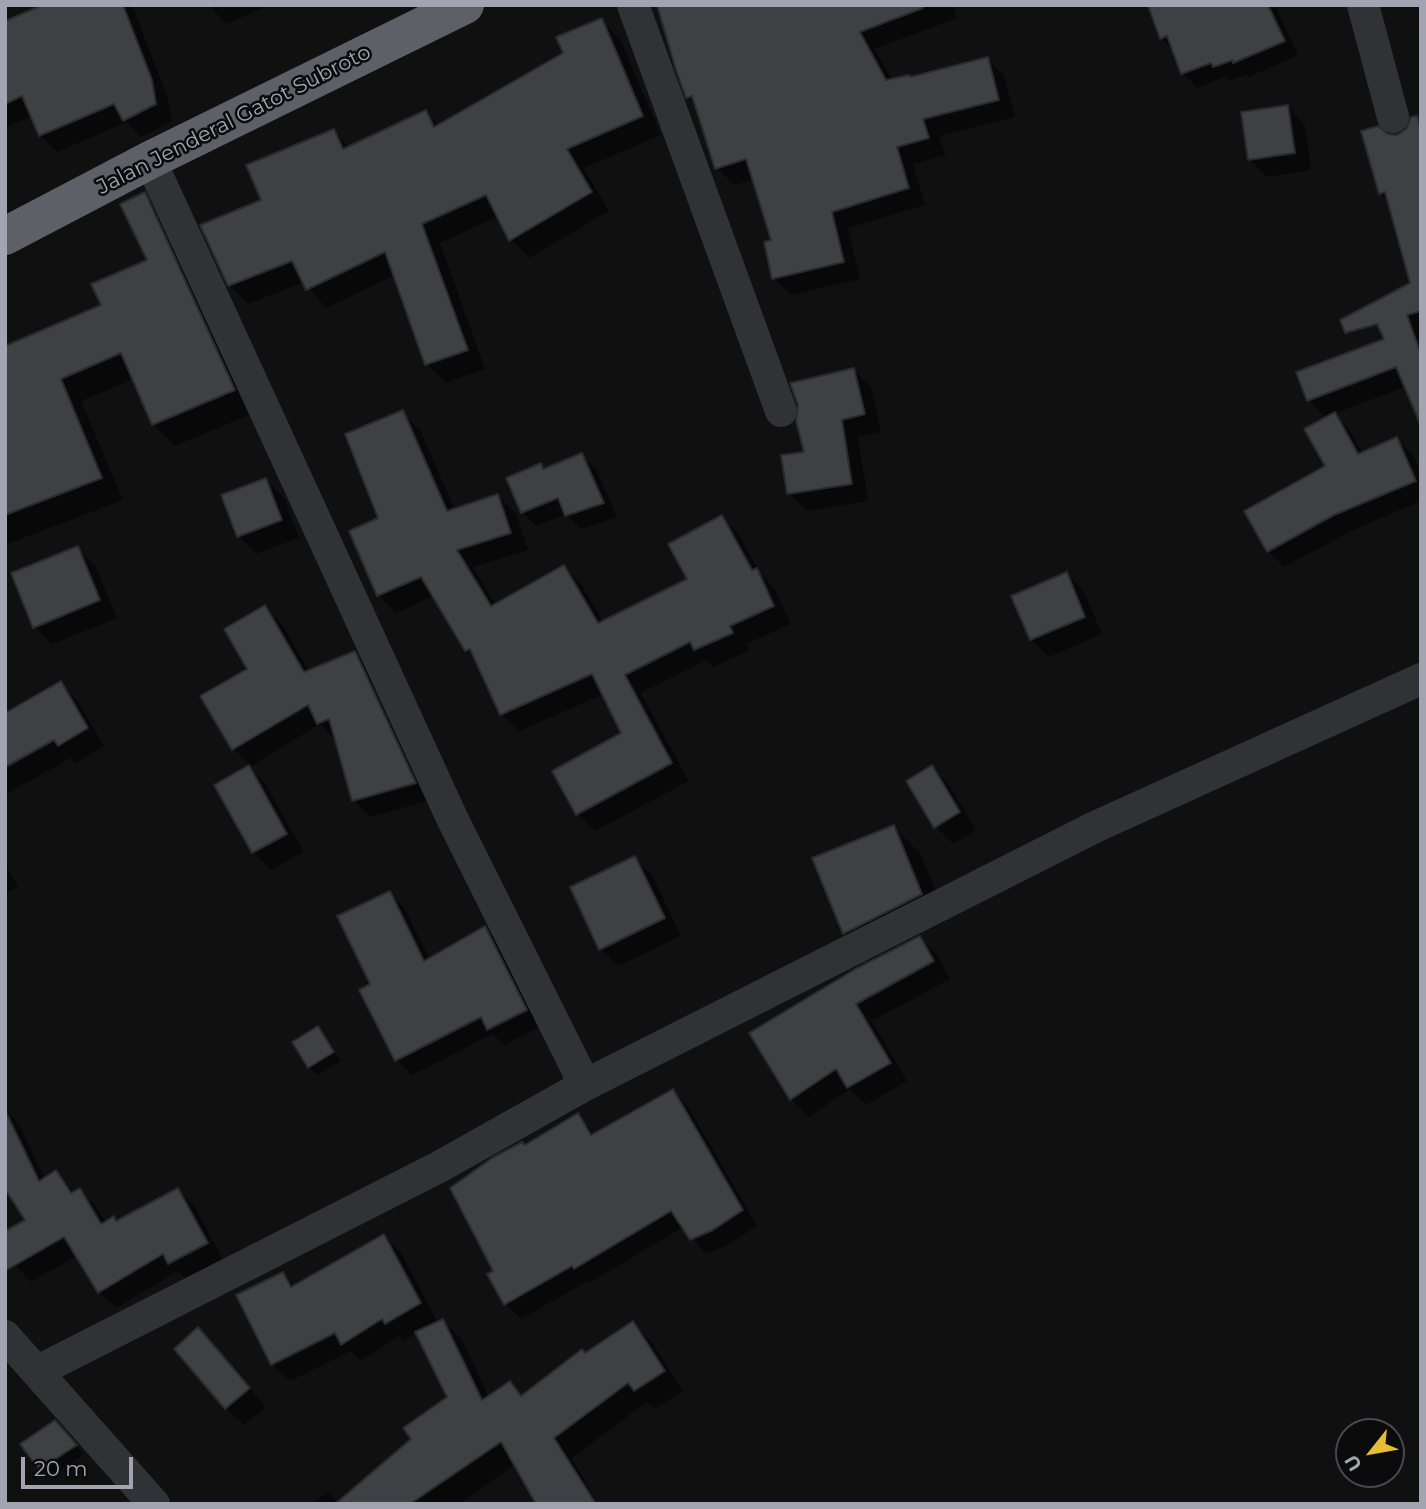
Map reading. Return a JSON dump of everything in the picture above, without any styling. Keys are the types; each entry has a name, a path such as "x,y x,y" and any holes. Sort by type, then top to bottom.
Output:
{"highway":[{"name":"Jalan Jenderal Gatot Subroto","path":"5,236 150,160 465,5"}],"street":[{"path":"633,5 781,411"},
{"path":"1363,5 1393,117"},
{"path":"150,160 452,818 585,1085"},
{"path":"38,1371 439,1167 585,1085 1094,827 1421,679"},
{"path":"5,1336 154,1504"}],"building":[{"path":"43,5 123,5 152,80 156,104 123,121 114,104 39,136 22,96 5,104 5,21"},
{"path":"657,5 922,5 923,8 860,32 886,80 909,75 910,77 988,57 999,100 923,119 929,138 897,147 909,188 832,212 844,262 772,279 764,242 771,240 746,159 715,169 692,96 686,98 676,70"},
{"path":"1148,5 1268,5 1285,41 1233,63 1233,60 1213,67 1211,63 1181,74 1167,36 1160,39"},
{"path":"602,18 643,116 567,149 592,192 509,241 486,195 422,224 468,350 425,365 385,252 306,290 292,261 228,286 200,225 261,200 246,165 334,129 343,149 426,110 434,127 563,53 556,37"},
{"path":"1288,105 1295,153 1248,160 1241,112"},
{"path":"1417,116 1421,131 1421,311 1407,315 1421,354 1421,426 1396,367 1307,401 1296,372 1384,339 1377,324 1345,333 1340,320 1410,283 1385,192 1379,194 1361,131 1378,126 1388,134 1397,135 1406,129 1411,117"},
{"path":"145,192 235,390 152,425 121,353 61,379 102,478 5,515 5,346 101,305 91,284 147,260 120,204"},
{"path":"854,368 865,414 842,420 852,484 787,494 781,455 804,452 796,421 798,405 790,383"},
{"path":"403,410 447,511 498,494 511,533 457,550 491,606 564,565 598,623 687,579 668,544 722,515 752,570 757,568 774,606 730,626 733,633 694,650 690,642 625,675 672,763 576,815 552,771 621,733 592,674 500,715 470,649 465,651 421,577 377,596 349,531 378,518 345,434"},
{"path":"1335,412 1358,454 1397,437 1416,481 1334,515 1267,552 1244,511 1325,466 1304,429"},
{"path":"582,453 604,503 565,516 558,498 521,513 506,478 541,463 543,469"},
{"path":"266,478 282,520 237,537 221,495"},
{"path":"78,546 100,600 33,628 11,573"},
{"path":"1067,572 1085,617 1030,640 1011,596"},
{"path":"265,605 304,672 355,651 416,783 352,801 329,719 317,724 308,705 232,750 200,696 247,669 224,629"},
{"path":"61,681 88,728 58,746 54,740 5,767 5,713"},
{"path":"249,765 287,834 252,853 214,785"},
{"path":"932,765 960,812 934,828 906,781"},
{"path":"894,825 922,894 843,934 812,858"},
{"path":"635,856 665,918 599,950 570,887"},
{"path":"390,891 424,961 485,926 527,1010 487,1030 481,1017 395,1061 359,990 370,984 337,916"},
{"path":"920,936 934,961 856,1004 891,1063 847,1088 836,1069 790,1100 749,1033 857,968"},
{"path":"318,1026 334,1052 308,1068 292,1042"},
{"path":"673,1089 743,1210 713,1230 690,1240 671,1211 574,1269 572,1266 504,1305 487,1274 493,1271 450,1188 492,1158 522,1142 525,1145 578,1113 591,1135"},
{"path":"5,1110 39,1181 56,1170 71,1193 80,1188 101,1224 114,1216 116,1221 178,1188 208,1243 168,1264 163,1254 98,1293 64,1237 5,1271 5,1231 25,1220 5,1189"},
{"path":"384,1234 421,1303 385,1324 382,1319 341,1345 335,1333 271,1365 236,1295 283,1272 291,1287"},
{"path":"443,1319 482,1400 510,1381 521,1396 582,1349 585,1353 633,1321 665,1371 634,1391 628,1383 554,1438 596,1504 536,1504 501,1442 410,1504 335,1504 411,1439 403,1428 447,1397 415,1332"},
{"path":"198,1327 250,1388 225,1409 174,1349"},
{"path":"55,1420 77,1445 39,1470 20,1444"}]}
